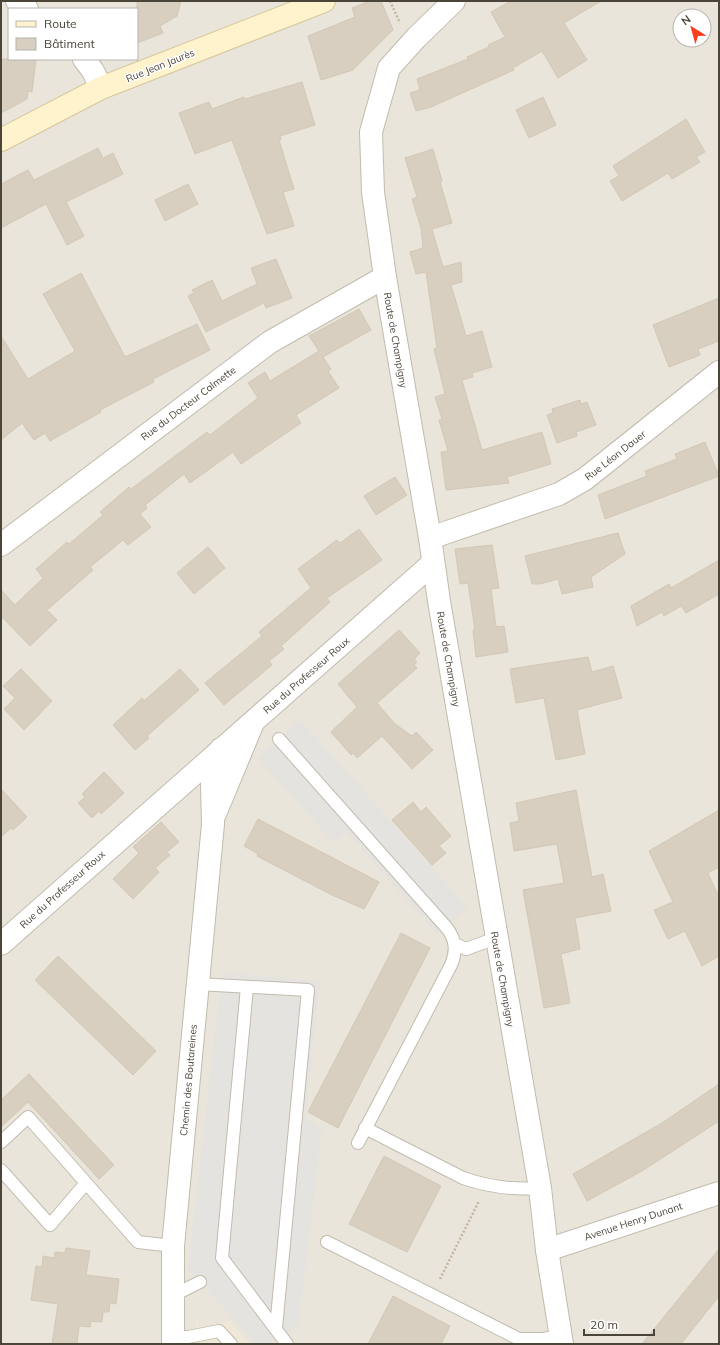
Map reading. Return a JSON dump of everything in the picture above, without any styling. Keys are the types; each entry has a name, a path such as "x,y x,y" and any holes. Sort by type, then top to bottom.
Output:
{"main road":[{"name":"Rue Jean Jaurès","path":"1,140 101,88 324,1"}],"street":[{"path":"17,1 26,8"},
{"name":"Route de Champigny","path":"454,1 416,38 389,68 371,132 373,192 433,563 540,1188 547,1250 561,1340"},
{"path":"85,60 93,71 101,88"},
{"name":"Rue du Docteur Calmette","path":"1,545 270,342 386,278"},
{"name":"Rue Léon Dauer","path":"430,538 559,494 585,480 719,372"},
{"name":"Rue du Professeur Roux","path":"1,944 433,563"},
{"name":"Chemin des Boutareines","path":"173,1341 173,1246 214,816 221,783 253,722"},
{"name":"Chemin des Boutareines","path":"221,749 216,764 221,783"},
{"path":"177,788 221,783"},
{"name":"Avenue Henry Dunant","path":"547,1250 719,1193"}],"lane":[{"path":"279,739 446,927 455,944 454,958 358,1144"},
{"path":"455,944 466,949 496,938"},
{"path":"197,984 308,990 276,1328"},
{"path":"248,987 222,1258 288,1344"},
{"path":"1,1142 28,1117 138,1242 173,1246"},
{"path":"365,1128 463,1178 515,1190 540,1188"},
{"path":"1,1170 50,1225 86,1183"},
{"path":"327,1242 519,1339 561,1340"},
{"path":"172,1296 200,1282"},
{"path":"173,1341 219,1331 231,1344"}],"path":[{"path":"390,1 401,24"},
{"path":"432,1295 487,1184"}],"shaded area":[{"path":"1,1 719,1 719,1344 1,1344"},
{"path":"300,720 467,907 437,934 346,832 334,843 258,758"},
{"path":"226,973 320,981 305,1118 322,1130 298,1326 268,1344 256,1344 188,1269 218,1006"},
{"path":"196,1321 202,1327 229,1321 250,1344 196,1344"}],"building":[{"path":"137,1 181,1 177,16 160,26 163,33 138,43"},
{"path":"370,1 381,1 393,30 353,70 321,80 308,36 355,17 352,8"},
{"path":"511,1 601,1 564,23 587,60 558,78 542,51 513,68 514,70 431,107 416,111 410,93 420,90 417,79 468,59 467,57 489,47 488,45 505,37 491,12"},
{"path":"1,59 36,60 32,92 28,91 27,99 1,113"},
{"path":"302,82 315,125 280,136 281,140 279,140 294,189 283,192 294,226 267,234 232,140 195,154 179,113 209,102 212,109 244,97 245,99"},
{"path":"543,97 556,125 529,138 516,110"},
{"path":"686,119 705,152 696,157 700,162 672,179 668,173 622,201 610,181 619,176 613,166"},
{"path":"98,148 103,158 113,153 123,174 66,202 84,236 67,245 46,204 1,228 1,184 28,170 34,180"},
{"path":"433,149 442,181 440,182 452,223 432,229 443,267 461,262 462,282 451,285 466,336 482,331 492,367 472,373 473,377 462,380 482,450 542,432 551,464 507,477 509,483 446,490 441,452 448,451 439,420 442,419 435,397 445,394 434,349 437,348 426,272 416,274 410,252 423,248 421,228 412,199 417,197 405,158"},
{"path":"188,184 198,204 165,221 155,200"},
{"path":"276,259 292,298 266,308 264,303 206,332 188,296 194,293 192,290 212,280 222,301 257,284 251,268"},
{"path":"81,273 125,357 197,324 210,350 153,379 154,382 100,410 101,412 50,441 45,433 34,440 22,423 1,440 1,336 28,379 75,351 43,294"},
{"path":"719,298 719,341 698,349 700,355 669,367 653,325"},
{"path":"359,309 371,330 323,357 331,369 328,371 339,388 296,415 301,423 241,464 233,452 190,483 184,474 145,505 147,508 140,514 151,527 128,545 123,540 90,567 93,570 47,610 57,620 30,646 1,616 1,590 15,605 43,578 36,569 67,542 69,544 103,515 100,512 129,487 131,489 207,432 210,435 258,398 248,383 265,372 270,381 319,351 309,336"},
{"path":"580,400 581,404 587,402 596,425 576,432 577,436 557,443 547,415 553,413 552,409"},
{"path":"705,442 719,476 605,519 598,495 647,476 645,471 677,459 675,454"},
{"path":"395,477 407,495 376,515 364,496"},
{"path":"359,529 382,560 327,598 330,602 281,646 284,649 269,661 272,665 224,705 205,683 262,636 259,632 311,588 298,569 337,540 340,543"},
{"path":"618,533 625,554 591,577 593,587 562,594 558,579 540,584 532,584 525,556"},
{"path":"492,545 499,588 491,589 496,627 504,626 508,652 476,657 473,630 475,630 468,583 460,584 455,549"},
{"path":"208,547 225,568 194,594 177,573"},
{"path":"719,560 719,594 686,613 681,606 664,616 662,612 637,626 631,606 669,584 671,588"},
{"path":"399,630 420,653 414,659 417,662 414,665 417,668 377,703 395,724 412,736 416,732 433,750 412,769 382,736 357,758 353,753 351,755 331,732 357,707 338,684"},
{"path":"588,657 592,672 613,666 622,698 577,710 585,754 556,760 544,698 516,703 510,669"},
{"path":"21,669 52,701 24,730 4,709 15,698 3,686"},
{"path":"180,669 199,690 147,736 149,738 135,750 113,725 142,698 144,701"},
{"path":"104,772 124,793 101,814 99,811 92,818 78,803 85,797 82,794"},
{"path":"1,789 27,817 13,830 11,828 1,837"},
{"path":"576,790 592,877 603,874 611,911 575,918 580,949 561,954 570,1003 544,1008 523,890 564,883 557,844 514,851 510,823 519,821 516,803"},
{"path":"413,802 421,812 426,807 451,836 439,846 446,853 432,865 392,820"},
{"path":"719,810 719,867 708,873 719,897 719,956 702,966 685,931 668,939 654,910 673,902 649,851"},
{"path":"258,819 379,882 364,909 332,895 257,856 258,854 244,846"},
{"path":"161,822 179,842 167,852 170,855 155,868 159,872 133,899 113,879 139,853 133,847"},
{"path":"401,933 430,948 338,1128 308,1112"},
{"path":"58,956 156,1051 133,1075 35,980"},
{"path":"29,1074 114,1165 99,1179 28,1102 1,1127 1,1100"},
{"path":"719,1084 719,1121 642,1171 587,1201 573,1174 662,1123"},
{"path":"384,1156 441,1186 407,1252 349,1224"},
{"path":"66,1248 90,1251 86,1275 119,1279 116,1304 110,1303 109,1312 103,1312 102,1322 91,1321 90,1327 79,1326 77,1344 52,1344 58,1304 31,1300 36,1266 42,1267 43,1256 54,1258 55,1252 65,1253"},
{"path":"719,1249 719,1296 681,1344 642,1344"},
{"path":"393,1296 450,1326 441,1344 368,1344"}]}
